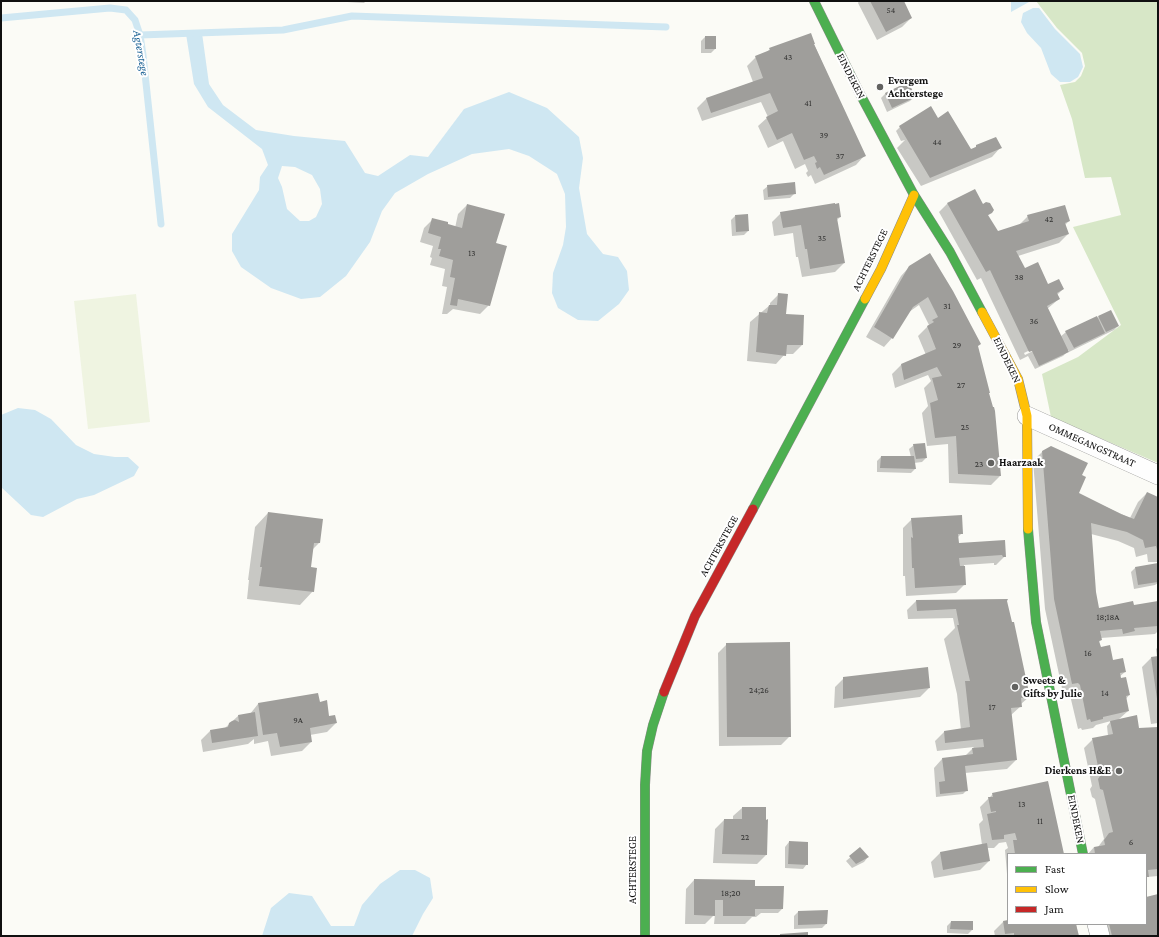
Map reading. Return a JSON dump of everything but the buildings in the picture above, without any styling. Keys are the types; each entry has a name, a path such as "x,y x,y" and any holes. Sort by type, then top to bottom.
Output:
{"street":[{"name":"EINDEKEN","path":"814,1 859,92 914,195 950,252 1018,379 1026,416 1027,518 1036,622 1083,853"},
{"name":"ACHTERSTEGE","path":"645,936 645,785 647,751 653,725 667,683 695,616 765,488 881,269 914,195"},
{"name":"OMMEGANGSTRAAT","path":"1026,416 1158,475"},
{"path":"1097,925 1100,936"}],"green space":[{"path":"1036,1 1158,1 1158,463 1051,417 1042,374 1078,357 1121,325 1073,227 1121,215 1111,177 1085,178 1072,119 1060,85 1075,82 1081,76 1085,66 1082,53 1057,28"},
{"path":"136,294 150,422 88,429 74,301"}],"water":[{"path":"1011,1 1029,1 1029,2 1011,12"},
{"path":"1033,8 1039,8 1055,29 1080,54 1083,67 1078,77 1070,82 1060,82 1051,74 1041,48 1027,33 1021,22 1023,13"},
{"path":"202,33 209,84 223,105 256,130 294,136 345,141 365,173 378,176 410,155 428,157 464,109 509,92 547,108 579,137 583,158 579,188 587,234 603,254 618,257 627,271 629,290 619,304 598,321 578,320 558,308 552,293 553,273 563,245 566,227 565,194 557,174 529,156 509,149 472,154 428,174 395,193 382,211 370,242 346,276 320,297 301,299 271,288 241,267 232,251 232,234 259,190 260,177 268,165 262,149 208,107 194,84 186,34","holes":["282,166 295,167 312,175 320,189 322,204 316,217 309,221 300,221 287,209 282,187 278,178"]},
{"path":"18,408 35,410 51,419 76,445 94,454 128,457 139,467 134,476 94,495 77,499 43,517 31,515 1,487 1,415"},
{"path":"400,870 415,870 430,878 433,898 412,936 262,936 271,908 289,893 312,896 331,926 354,926 362,905 380,884"}],"waterway":[{"name":"Agterstege","path":"1,18 110,8 126,10 135,20 140,35 143,55 161,224"},
{"path":"140,35 283,30 352,16 666,27"}],"traffic: fast":[{"path":"814,1 859,92 914,195 950,252 982,312"},
{"path":"753,509 865,299"},
{"path":"1028,529 1036,622 1083,853"},
{"path":"645,936 645,785 647,751 653,725 664,692"}],"traffic: slow":[{"path":"865,299 881,269 914,195"},
{"path":"982,312 1018,379 1027,416 1028,529"}],"traffic: jam":[{"path":"664,692 695,616 753,509"}],"place":[{"name":"Evergem Achterstege","path":"880,87"},
{"name":"Haarzaak","path":"991,463"},
{"name":"Sweets & Gifts by Julie","path":"1015,687"},
{"name":"Dierkens H&E","path":"1119,771"}]}
